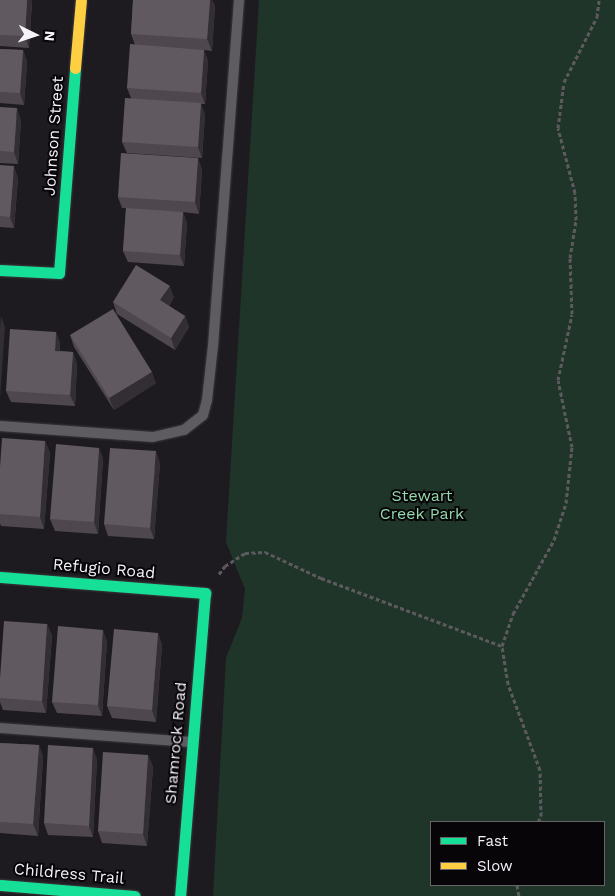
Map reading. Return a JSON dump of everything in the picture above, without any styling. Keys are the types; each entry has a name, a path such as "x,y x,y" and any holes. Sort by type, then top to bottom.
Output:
{"street":[{"name":"Johnson Street","path":"0,270 59,274 81,0"},
{"name":"Refugio Road","path":"0,577 205,593"},
{"name":"Shamrock Road","path":"180,896 205,593"},
{"name":"Childress Trail","path":"0,885 135,896"}],"lane":[{"path":"0,426 154,437 184,430 202,415 208,400 213,346 239,0"},
{"path":"0,728 193,742"}],"path":[{"path":"538,821 541,816 540,770 508,684 502,646 513,614 554,540 566,503 572,447 558,380 572,314 570,258 576,220 575,193 558,128 564,82 597,17 599,0"},
{"path":"205,593 225,566 245,552 264,552 321,578 502,646"}],"green space":[{"name":"Stewart Creek Park","path":"259,0 615,0 615,896 213,896 226,658 242,618 245,589 226,542"}],"building":[{"path":"0,0 27,0 25,36 0,35"},
{"path":"133,0 210,0 207,39 131,34"},
{"path":"130,44 204,50 201,93 127,88"},
{"path":"0,49 23,50 20,93 0,92"},
{"path":"125,98 201,103 198,147 122,142"},
{"path":"0,107 17,108 14,152 0,151"},
{"path":"121,153 198,158 195,202 118,197"},
{"path":"0,165 14,166 10,217 0,216"},
{"path":"126,208 183,212 180,255 123,251"},
{"path":"136,265 170,286 160,300 185,316 171,338 113,302"},
{"path":"113,309 152,372 109,398 70,335"},
{"path":"10,329 56,332 55,351 73,352 70,395 6,391"},
{"path":"2,438 45,441 40,517 0,514"},
{"path":"56,444 99,448 94,522 50,519"},
{"path":"110,448 156,451 150,528 104,524"},
{"path":"4,621 47,624 42,701 0,698"},
{"path":"58,626 103,630 98,705 52,702"},
{"path":"114,629 158,633 152,710 107,706"},
{"path":"0,743 39,745 33,824 0,822"},
{"path":"48,745 93,748 89,826 44,823"},
{"path":"103,752 148,755 143,834 98,831"}],"traffic: fast":[{"path":"0,270 59,273 75,68"},
{"path":"0,577 205,593 180,896"},
{"path":"0,885 135,896"}],"traffic: slow":[{"path":"75,68 81,0"}]}
